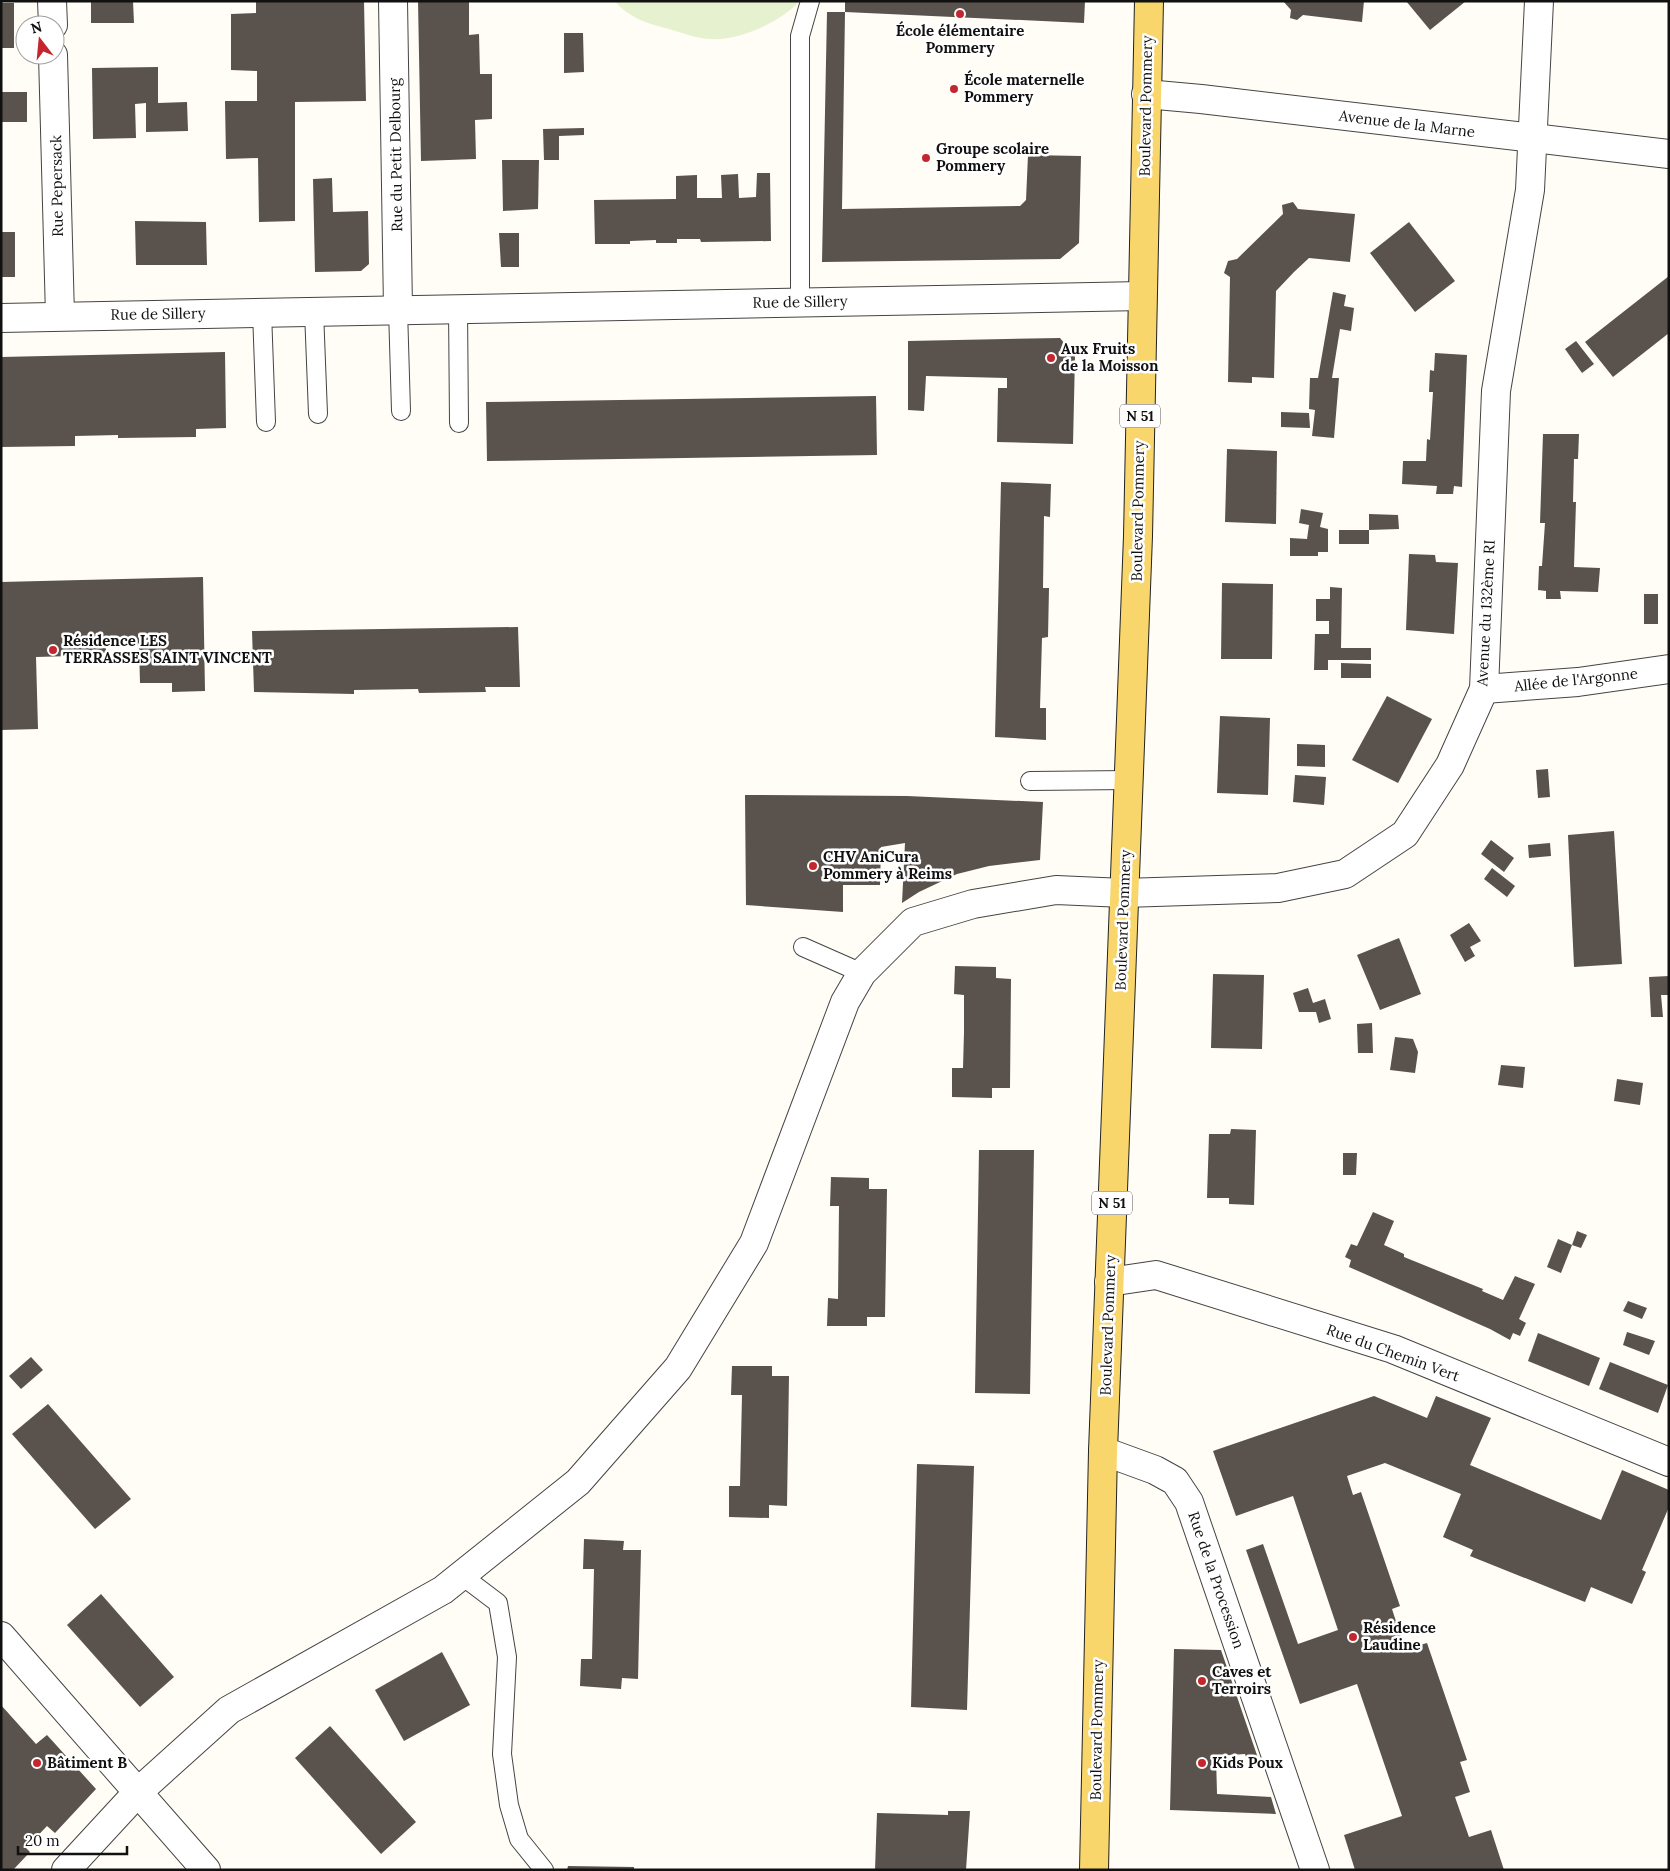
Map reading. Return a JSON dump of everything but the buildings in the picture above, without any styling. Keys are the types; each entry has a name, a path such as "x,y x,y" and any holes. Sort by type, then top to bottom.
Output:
{"main road":[{"name":"Boulevard Pommery","path":"1094,1870 1103,1451 1138,536 1149,1"}],"street":[{"path":"52,1 53,15"},
{"name":"Rue du Petit Delbourg","path":"393,1 398,309"},
{"name":"Avenue du 132ème RI","path":"66,1870 138,1792 229,1710 443,1590 578,1482 678,1368 754,1243 845,1002 862,972 913,922 973,904 1056,890 1124,892 1278,888 1345,874 1405,834 1450,765 1484,689 1496,391 1530,190 1539,1"},
{"name":"Rue Pepersack","path":"54,65 60,316"},
{"name":"Avenue de la Marne","path":"1146,94 1669,154"},
{"name":"Rue de Sillery","path":"1,318 1142,296"},
{"name":"Allée de l'Argonne","path":"1484,689 1578,682 1669,669"},
{"name":"Rue du Chemin Vert","path":"1109,1282 1156,1275 1393,1349 1669,1462"},
{"name":"Rue de la Procession","path":"1103,1451 1154,1470 1175,1481 1189,1502 1316,1870"},
{"path":"1,1636 206,1870"}],"lane":[{"path":"800,302 800,36 810,1"},
{"path":"458,308 460,423"},
{"path":"398,309 401,411"},
{"path":"314,311 318,414"},
{"path":"262,312 266,422"},
{"path":"1030,781 1128,780"},
{"path":"802,947 862,972"},
{"path":"461,1575 498,1603 507,1657 502,1754 508,1805 519,1839 544,1870"}],"green space":[{"path":"615,1 800,1 782,16 759,29 734,37 710,39 645,22 625,11"}],"place":[{"name":"École élémentaire Pommery","path":"960,14"},
{"name":"École maternelle Pommery","path":"954,89"},
{"name":"Groupe scolaire Pommery","path":"926,158"},
{"name":"Aux Fruits de la Moisson","path":"1051,358"},
{"name":"Résidence LES TERRASSES SAINT VINCENT","path":"53,650"},
{"name":"CHV AniCura Pommery à Reims","path":"813,866"},
{"name":"Résidence Laudine","path":"1353,1637"},
{"name":"Caves et Terroirs","path":"1202,1681"},
{"name":"Bâtiment B","path":"37,1763"},
{"name":"Kids Poux","path":"1202,1763"}]}
